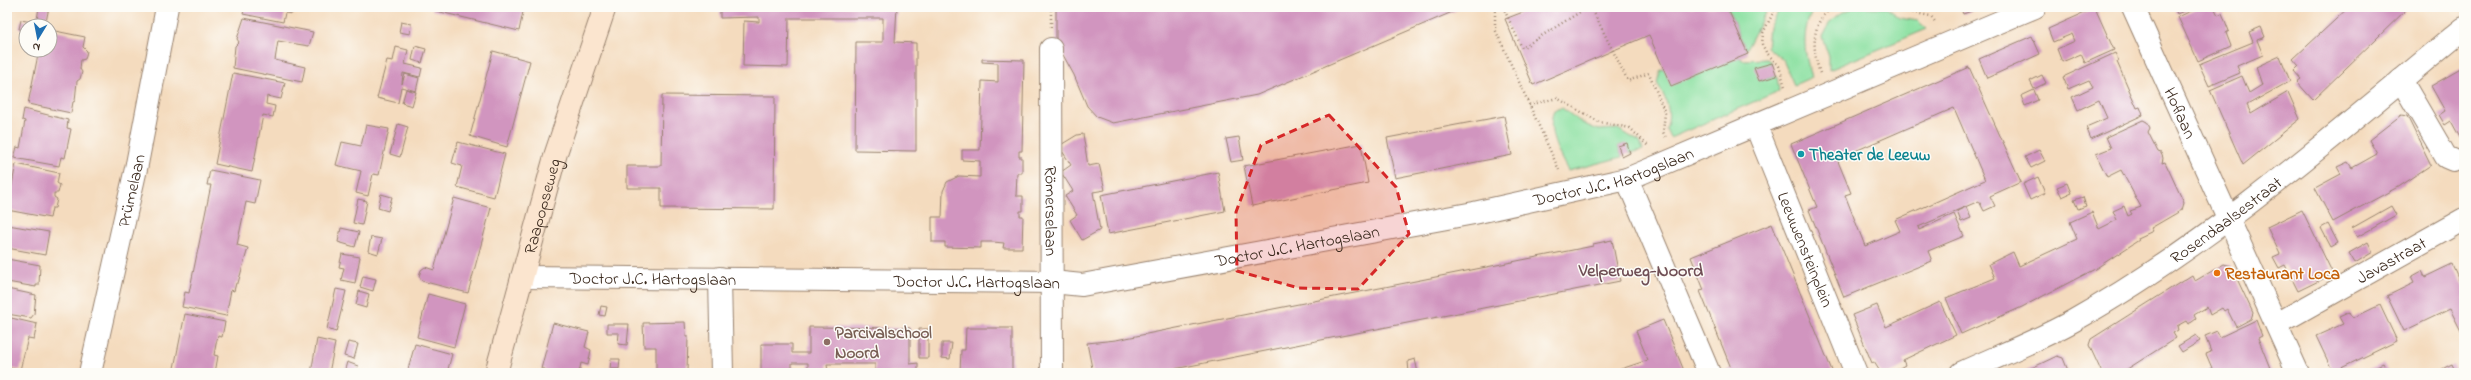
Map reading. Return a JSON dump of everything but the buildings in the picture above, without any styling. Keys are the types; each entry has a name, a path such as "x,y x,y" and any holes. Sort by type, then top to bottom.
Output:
{"street":[{"name":"Prümelaan","path":"90,373 137,164 167,7"},
{"name":"Raapopseweg","path":"592,42 596,7"},
{"name":"Raapopseweg","path":"496,373 556,154 592,42 605,7"},
{"name":"Doctor J.C. Hartogslaan","path":"522,277 1052,282 1082,285 1474,213 1627,179 1756,126 1949,42 2036,7"},
{"name":"Hoflaan","path":"2133,7 2298,373"},
{"name":"Rosendaalsestraat","path":"1961,373 2072,322 2140,280 2228,220 2464,28"},
{"name":"Römerselaan","path":"1051,49 1052,373"},
{"path":"2400,80 2446,157 2453,160"},
{"name":"Leeuwensteinplein","path":"1756,126 1856,373"},
{"path":"1627,179 1709,373"},
{"name":"Javastraat","path":"2277,324 2464,219"},
{"path":"720,278 722,373"}],"path":[{"path":"1495,7 1495,29 1569,192"},
{"path":"1503,7 1522,48 1588,7"},
{"path":"1591,7 1628,81 1649,73 1665,113 1663,132 1667,162"},
{"path":"1776,7 1763,33 1762,44 1766,52 1779,66 1792,110"},
{"path":"1823,7 1828,10"},
{"path":"1828,94 1818,67 1814,44 1818,23 1828,10 1835,7"},
{"path":"1902,7 1910,12 1932,16 1949,42"},
{"path":"1530,104 1557,98 1599,122 1630,128 1667,162"}],"highlighted area":[{"path":"1329,115 1396,187 1409,234 1358,289 1299,288 1237,271 1236,212 1261,145"}],"green space":[{"path":"1727,7 1768,7 1746,50"},
{"path":"1781,7 1811,7 1813,10 1809,18 1805,35 1807,60 1812,77 1794,85 1783,60 1767,47 1769,27"},
{"path":"1857,7 1887,8 1900,18 1918,21 1927,29 1829,70 1829,57 1822,37 1829,24 1835,17"},
{"path":"1735,49 1742,60 1767,59 1772,63 1759,81 1777,76 1779,91 1670,138 1666,130 1669,117 1668,106 1657,83 1660,71 1669,66"},
{"path":"1562,108 1582,123 1598,130 1618,129 1640,142 1643,150 1630,153 1626,144 1618,146 1622,157 1568,171 1554,141 1551,126 1554,110"}],"place":[{"name":"Theater de Leeuw","path":"1801,154"},
{"name":"Restaurant Loca","path":"2217,273"},
{"name":"Parcivalschool Noord","path":"827,342"}],"district":[{"name":"Velperweg-Noord","path":"1641,270"}]}
